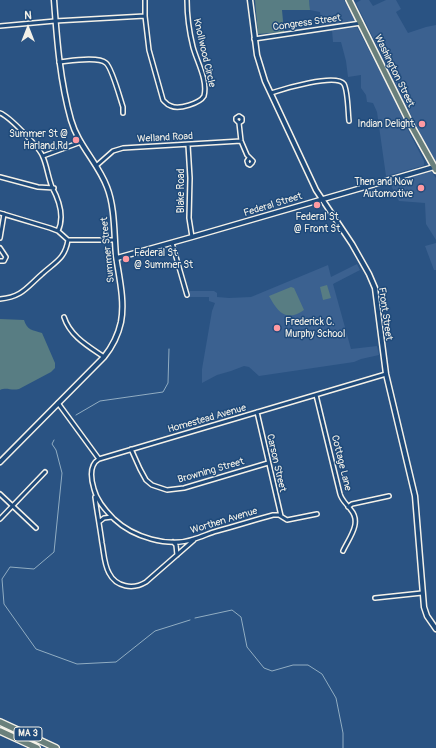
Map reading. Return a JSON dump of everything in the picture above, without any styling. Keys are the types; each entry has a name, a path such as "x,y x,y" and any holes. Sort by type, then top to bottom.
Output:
{"highway":[{"name":"MA 3","path":"0,722 56,748"},
{"name":"MA 3","path":"0,731 37,748"}],"main road":[{"name":"Washington Street","path":"349,0 412,127 435,168"}],"street":[{"name":"Summer Street","path":"0,462 104,357 109,351 116,337 122,318 122,305 109,192 105,181 76,135 71,119 59,62 54,0"},
{"name":"Knollwood Circle","path":"145,0 148,50 163,100 166,104 172,107 198,102 204,96 205,86 190,35 187,0"},
{"name":"Front Street","path":"250,0 254,39 259,62 271,93 322,199 352,244 373,283 386,374 415,496 422,593 425,612 430,622 436,629"},
{"path":"0,26 55,21 145,16"},
{"name":"Congress Street","path":"254,39 361,24"},
{"path":"59,62 95,60 105,62 112,75 123,107 123,113"},
{"path":"271,93 298,85 333,81 341,82 346,90 349,121"},
{"path":"0,113 4,114 16,124 43,156 45,166 59,202 61,220 58,231"},
{"path":"239,123 241,141 249,158"},
{"name":"Welland Road","path":"96,166 117,149 241,141"},
{"path":"43,156 81,142"},
{"name":"Blake Road","path":"188,145 190,178 189,208 192,238"},
{"name":"Federal Street","path":"117,258 435,168"},
{"path":"0,177 38,187 54,188"},
{"path":"0,213 58,231 68,240 115,240"},
{"path":"0,238 4,214"},
{"path":"0,299 17,295 28,289 39,276 62,257 68,240"},
{"path":"172,243 187,294"},
{"path":"0,248 5,253 6,257 4,260 0,260"},
{"path":"64,317 69,329 78,338 104,357"},
{"name":"Homestead Avenue","path":"99,459 386,374"},
{"name":"Cottage Lane","path":"316,395 340,494 343,501 355,516 356,522 343,551"},
{"path":"58,402 99,459"},
{"name":"Carson Street","path":"257,412 280,516"},
{"name":"Browning Street","path":"131,449 146,480 152,485 167,490 184,488 268,463"},
{"name":"Worthen Avenue","path":"99,459 94,463 92,480 95,493 102,505 121,525 135,534 153,540 173,541 194,539 273,515 280,516 287,520 317,514"},
{"path":"0,519 44,472"},
{"path":"95,493 107,567 111,577 120,584 128,586 142,584 150,579 194,539"},
{"path":"0,494 36,528"},
{"path":"348,507 358,502 388,496"},
{"path":"99,522 104,518 112,517"},
{"path":"173,541 176,546 177,555"},
{"path":"375,598 422,593"}],"shaded area":[{"path":"309,0 344,0 355,21 347,24 322,27 320,12 310,10"},
{"path":"361,0 369,0 373,6 386,0 396,0 401,9 396,12 408,33 436,25 436,162 422,137 356,3"},
{"path":"357,27 424,161 424,165 422,166 386,176 377,112 373,103 367,102 366,95 361,88 361,75 348,77 341,42 333,42 332,30"},
{"path":"430,170 436,178 436,240 426,224 425,203 399,201 389,182"},
{"path":"436,243 436,270 434,270 425,246"},
{"name":"Frederick C. Murphy School","path":"357,264 360,270 333,284 351,349 377,346 379,355 354,362 259,376 249,367 244,366 217,375 202,383 202,369 212,311 215,303 209,301 209,297 184,297 183,291 214,291 217,293 217,297 251,297 328,265 331,277"}],"green space":[{"path":"255,0 309,0 310,10 282,10 284,32 258,34"},
{"path":"327,285 331,298 323,300 320,287"},
{"path":"291,287 294,288 304,310 298,314 287,315 283,314 275,306 269,296"},
{"path":"0,319 24,320 28,328 42,333 55,363 55,368 51,372 19,389 0,390"}],"waterway":[{"path":"76,415 100,401 163,392 168,383 169,349"},
{"path":"54,440 52,444 56,450 62,473 54,552 34,569 10,567 2,579 4,604 36,649 77,664 116,662 155,631 190,620"},
{"path":"195,618 232,610 241,617 247,647 264,668 272,671 293,665 308,665 322,674 336,698 343,733 343,748"}],"place":[{"name":"Indian Delight","path":"422,124"},
{"name":"Summer St @ Harland Rd","path":"76,140"},
{"name":"Then and Now Automotive","path":"421,188"},
{"name":"Federal St @ Front St","path":"317,205"},
{"name":"Federal St @ Summer St","path":"126,259"},
{"name":"Frederick C. Murphy School","path":"277,328"}]}
